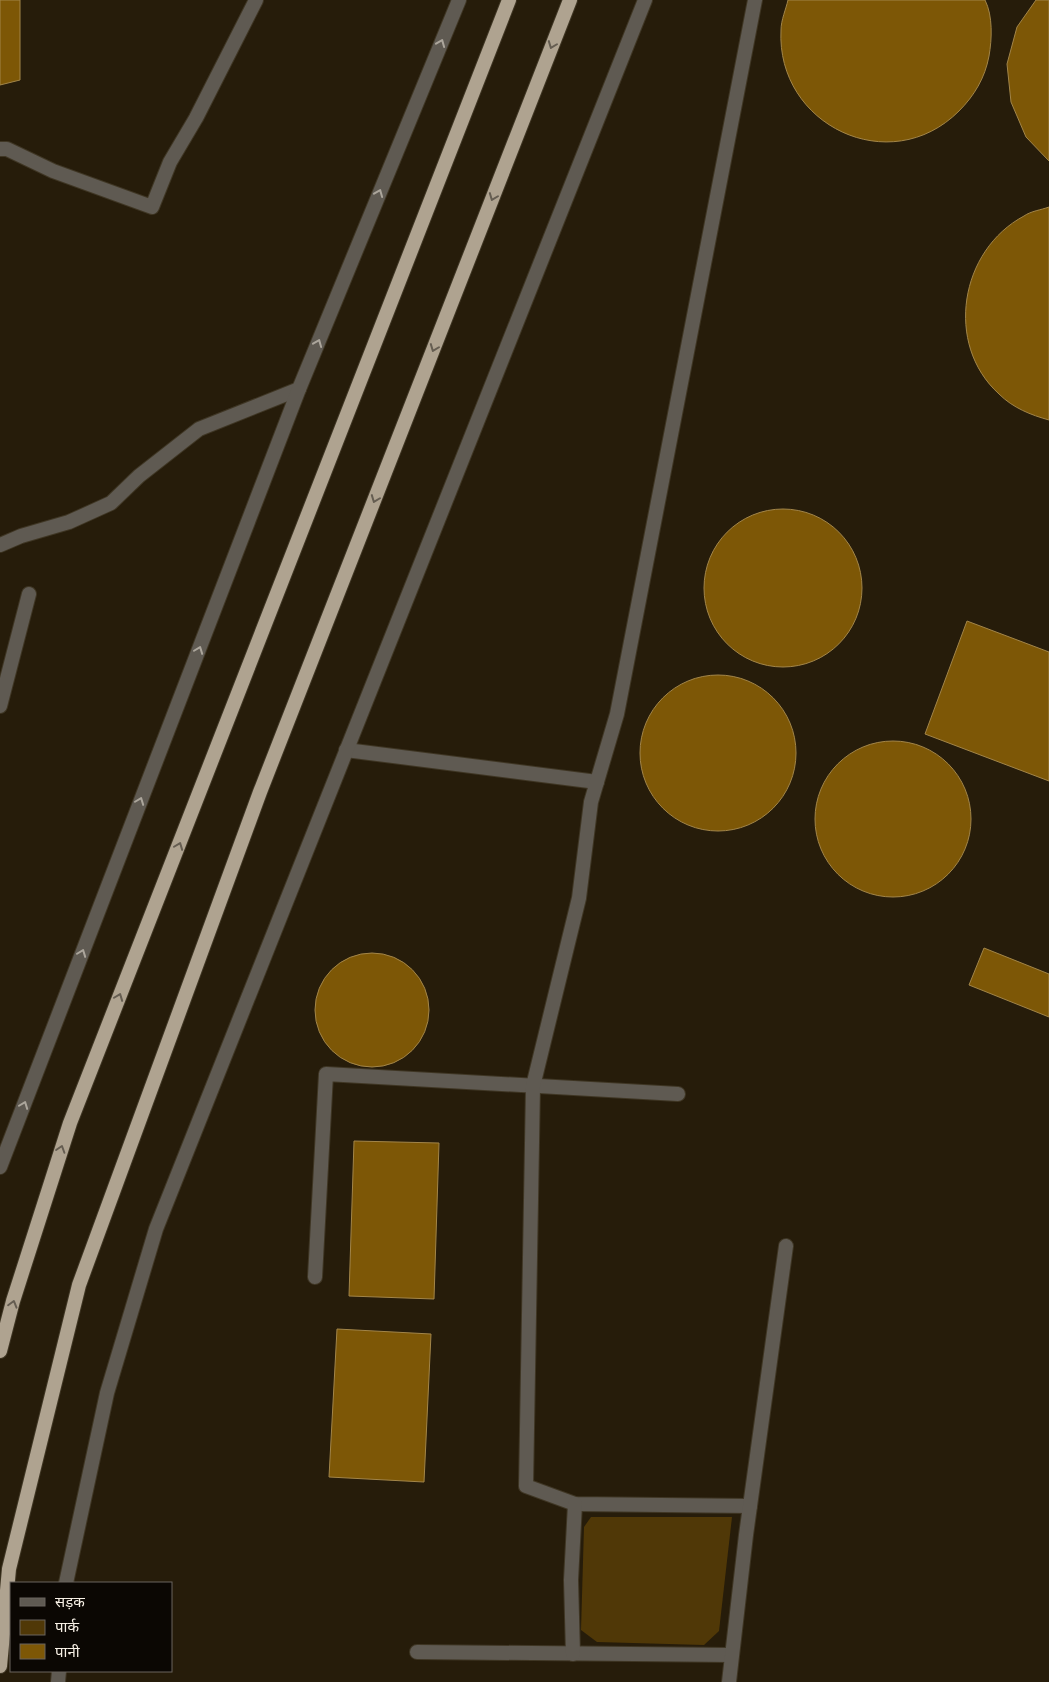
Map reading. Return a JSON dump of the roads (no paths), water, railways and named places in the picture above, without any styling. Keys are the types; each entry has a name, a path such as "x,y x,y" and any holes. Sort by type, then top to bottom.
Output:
{"highway":[{"path":"0,1351 13,1301 70,1123 509,0"},
{"path":"0,1666 9,1569 79,1285 260,792 570,0"}],"street":[{"path":"0,149 7,149 53,170 152,207 170,162 196,118 256,0"},
{"path":"0,1166 299,389 458,0"},
{"path":"66,1582 107,1394 156,1229 645,0"},
{"path":"750,1506 575,1504 526,1486 532,1086 579,898 590,802 617,714 755,0"},
{"path":"0,545 21,536 69,522 111,503 139,476 199,429 299,389"},
{"path":"0,706 29,594"},
{"path":"346,750 597,782"},
{"path":"315,1277 326,1074 678,1094"},
{"path":"729,1682 750,1506 786,1246"},
{"path":"573,1654 571,1580 575,1504"},
{"path":"417,1652 731,1655"}],"water":[{"path":"0,0 20,0 20,80 0,85"},
{"path":"788,0 985,0 991,20 991,35 985,72 974,93 959,111 931,131 901,141 871,141 842,132 817,116 797,92 784,64 781,30"},
{"path":"1036,0 1049,0 1049,161 1026,137 1011,102 1007,64 1017,27"},
{"path":"1049,207 1049,420 1022,410 999,394 982,373 971,350 966,325 967,299 973,274 985,251 1002,231 1024,216"},
{"path":"791,509 806,512 820,518 839,532 849,544 859,565 862,588 859,611 849,632 839,644 827,654 806,664 791,667 775,667 760,664 739,654 717,632 705,603 704,580 707,565 717,544 739,522 768,510"},
{"path":"967,621 1049,652 1049,781 925,734"},
{"path":"710,675 726,675 741,678 755,684 773,698 787,716 793,730 796,753 793,776 787,790 773,808 755,822 741,828 726,831 710,831 695,828 681,822 663,808 653,796 643,776 640,761 640,745 643,730 649,716 663,698 675,688 695,678"},
{"path":"893,741 923,747 936,754 948,764 958,776 965,789 971,819 965,849 958,862 948,874 936,884 923,891 893,897 863,891 850,884 838,874 828,862 821,849 815,819 821,789 828,776 838,764 850,754 863,747"},
{"path":"984,948 1049,974 1049,1017 969,985"},
{"path":"372,953 394,957 412,970 425,988 429,1010 425,1032 412,1050 394,1063 372,1067 350,1063 332,1050 319,1032 315,1010 319,988 332,970 350,957"},
{"path":"354,1141 439,1143 434,1299 349,1296"},
{"path":"337,1329 431,1334 424,1482 329,1477"}]}
